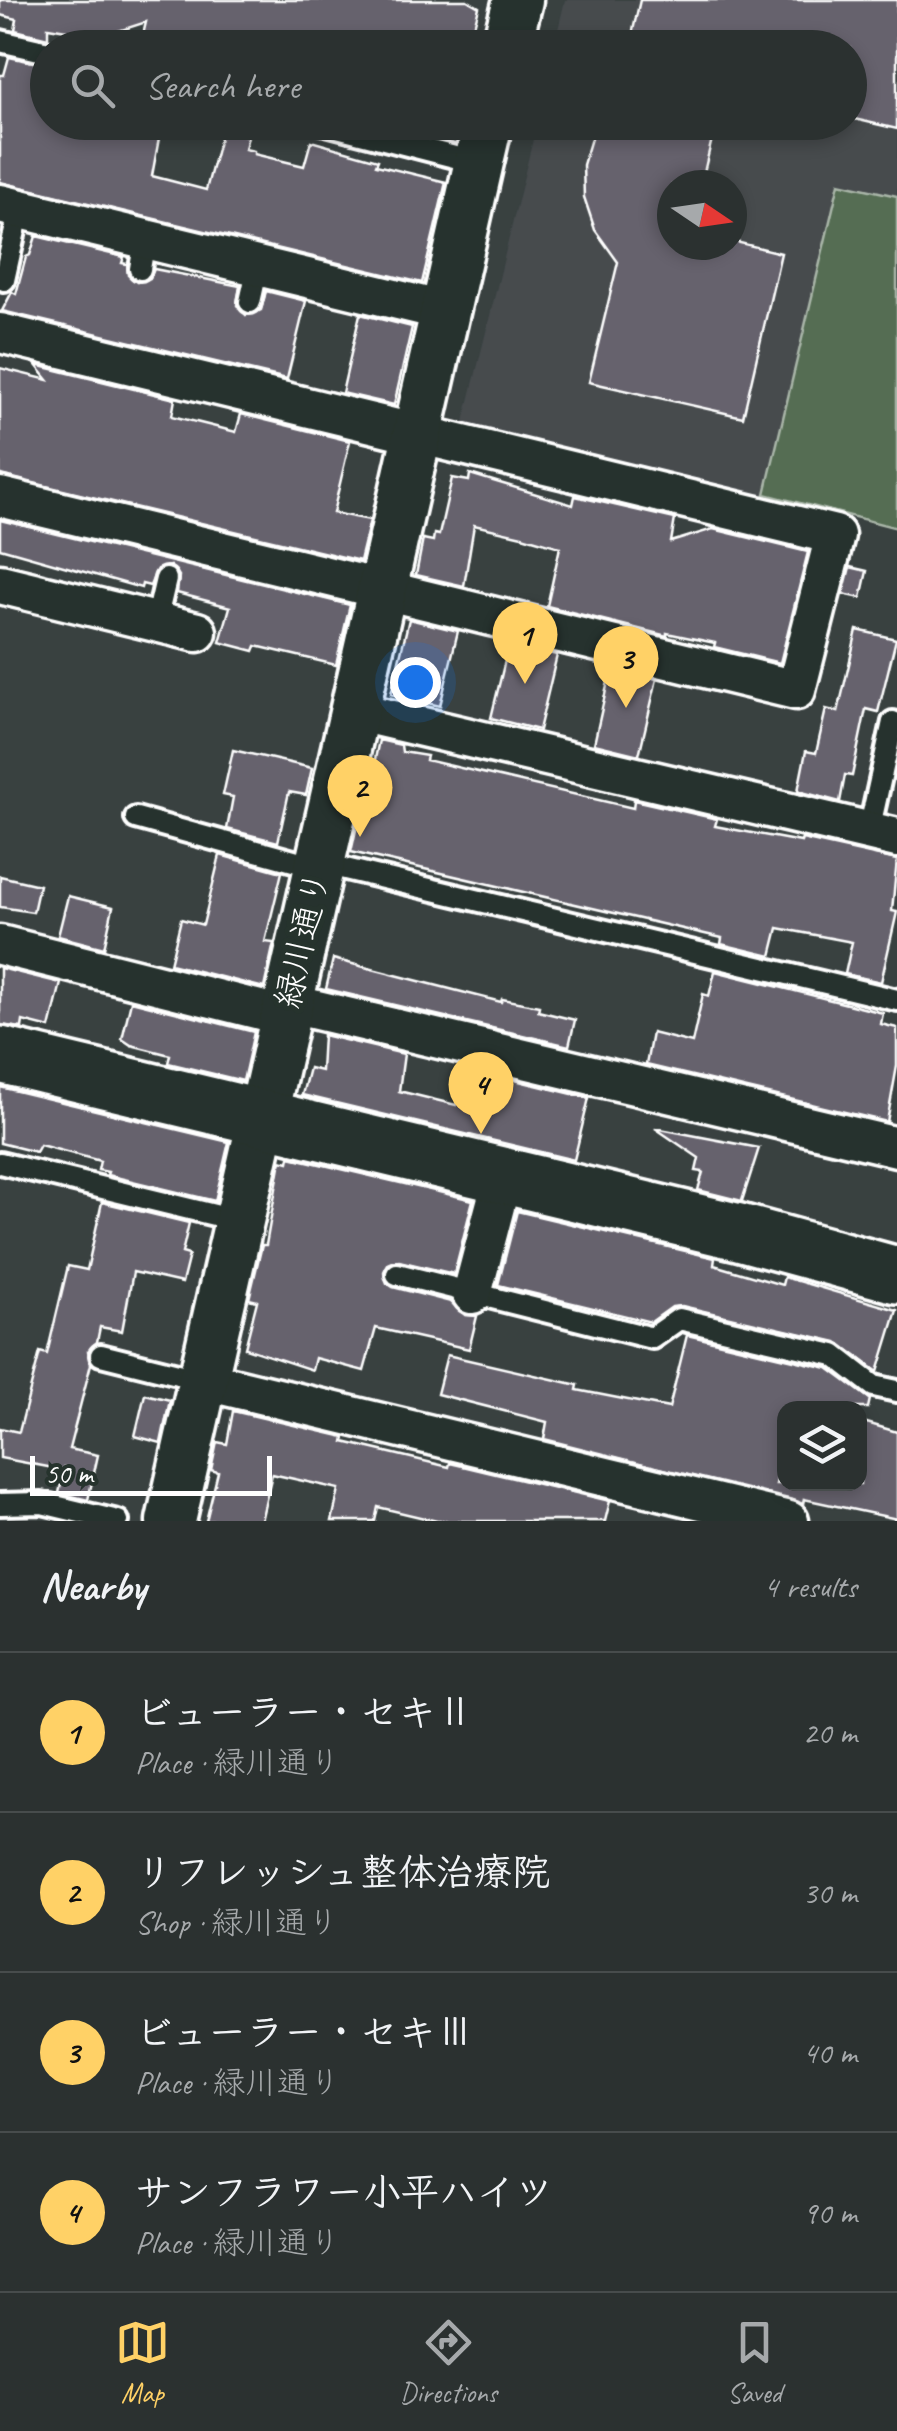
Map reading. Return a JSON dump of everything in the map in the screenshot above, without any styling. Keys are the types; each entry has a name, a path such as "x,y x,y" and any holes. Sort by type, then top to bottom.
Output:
{"main road":[{"path":"0,1055 739,1232 897,1275"}],"street":[{"path":"510,30 518,0"},
{"name":"緑川通り","path":"171,1521 483,143"},
{"path":"10,206 142,254 254,284 444,311"},
{"path":"0,333 835,535 796,690 0,497"},
{"path":"0,584 196,632"},
{"path":"354,711 883,834"},
{"path":"0,945 897,1147"},
{"path":"472,1294 503,1176"},
{"path":"202,1380 789,1521"}],"lane":[{"path":"0,41 30,48"},
{"path":"4,280 10,206"},
{"path":"156,622 166,580"},
{"path":"883,834 893,722"},
{"path":"136,818 897,1000"},
{"path":"0,1164 239,1221"},
{"path":"397,1274 652,1338 679,1319 834,1356 874,1386 897,1392"},
{"path":"101,1355 202,1380"},
{"path":"0,1504 42,1503 118,1521"}],"shaded area":[{"path":"565,0 897,0 897,526 463,426 533,140 867,140 867,30 558,30"}],"green space":[{"path":"839,183 897,196 897,528 765,494"}],"building":[{"path":"0,0 467,0 479,7 473,30 144,30 146,22 121,30 48,27 30,30 30,34 15,30 17,19 0,15"},
{"path":"640,0 897,0 897,129 867,122 867,30 633,30"},
{"path":"9,57 30,61 30,140 159,140 152,176 206,190 219,140 247,140 245,149 254,154 304,166 311,141 378,160 376,165 446,182 422,283 0,182 0,75 4,75"},
{"path":"591,140 712,140 705,170 657,170 657,260 747,260 747,245 781,253 743,417 589,382 618,262 595,230 584,197 583,165"},
{"path":"36,236 124,257 122,263 127,264 128,275 137,282 150,278 154,269 240,286 237,305 246,315 261,310 266,291 306,301 287,379 2,311 12,292 16,294"},
{"path":"360,314 412,327 394,405 342,393"},
{"path":"36,365 175,399 172,416 236,432 241,414 350,441 333,513 370,520 360,561 0,475 0,368 48,380"},
{"path":"470,474 573,505 575,496 675,519 671,542 713,529 808,552 780,663 714,647 715,643 667,636 547,606 560,547 522,536 474,525 464,586 416,575 423,539 433,541 434,534 439,535 452,478 469,481"},
{"path":"0,520 350,605 336,665 256,646 254,651 220,642 230,607 177,593 179,576 170,566 157,569 150,586 142,584 141,588 0,548"},
{"path":"850,567 867,571 861,598 843,594"},
{"path":"409,619 458,631 440,706 391,694"},
{"path":"857,630 896,639 878,712 866,709 852,776 845,775 840,802 798,791 806,751 816,753 826,709 838,712"},
{"path":"509,644 557,655 539,730 491,718"},
{"path":"611,668 657,679 639,755 594,744"},
{"path":"379,740 401,745 402,752 427,756 426,760 633,808 634,800 717,819 715,826 801,842 802,839 897,860 892,911 897,912 881,982 845,974 852,942 778,928 771,956 721,944 722,938 351,852 358,821 362,822"},
{"path":"233,750 312,768 306,795 289,792 278,842 227,829 233,797 223,795"},
{"path":"220,855 282,872 265,942 274,943 264,988 170,964 181,919 203,925"},
{"path":"0,876 39,885 33,912 0,907"},
{"path":"68,896 113,907 104,948 58,936"},
{"path":"333,959 501,1002 502,999 539,1006 538,1011 575,1020 569,1046 326,989"},
{"path":"0,968 61,983 50,1028 23,1021 22,1028 0,1025"},
{"path":"715,971 883,1013 881,1024 897,1028 897,1066 887,1122 646,1065 652,1033 692,1043 703,994 709,996"},
{"path":"131,1001 254,1032 243,1081 168,1063 170,1055 122,1039"},
{"path":"323,1035 404,1054 399,1091 456,1105 465,1068 589,1098 574,1160 302,1095 309,1068 321,1071"},
{"path":"0,1087 229,1142 215,1201 107,1175 108,1172 98,1170 100,1161 40,1145 36,1152 0,1143"},
{"path":"655,1128 759,1148 742,1201 698,1190 703,1172 696,1171 699,1158"},
{"path":"290,1157 473,1200 454,1274 399,1261 388,1264 384,1272 387,1283 393,1287 451,1302 465,1315 477,1316 469,1349 376,1328 364,1371 315,1358 312,1370 245,1348 257,1301 249,1299 262,1245 266,1245 281,1160 289,1162"},
{"path":"102,1202 189,1223 182,1253 189,1255 182,1283 133,1272 122,1331 100,1327 97,1342 88,1351 91,1364 69,1449 98,1455 88,1500 59,1493 65,1466 64,1470 0,1458 0,1428 19,1432 40,1352 47,1354 68,1266 87,1270"},
{"path":"517,1211 715,1258 714,1265 782,1285 784,1277 897,1310 878,1372 837,1342 682,1306 672,1307 651,1322 498,1285"},
{"path":"687,1335 828,1368 870,1399 868,1408 867,1401 777,1401 777,1491 867,1491 867,1423 897,1432 897,1519 804,1499 803,1504 544,1439 547,1422 437,1394 447,1355 578,1385 577,1390 669,1408"},
{"path":"145,1394 170,1400 161,1443 135,1436"},
{"path":"233,1411 345,1437 344,1442 610,1501 605,1521 437,1521 378,1507 375,1521 332,1521 339,1489 272,1474 261,1521 206,1521 218,1472 211,1470 217,1442 227,1444"}],"place":[{"name":"ビューラー・セキⅡ","path":"525,684"},
{"name":"ビューラー・セキⅢ","path":"626,708"},
{"name":"リフレッシュ整体治療院","path":"360,837"},
{"name":"サンフラワー小平ハイツ","path":"481,1134"}]}
